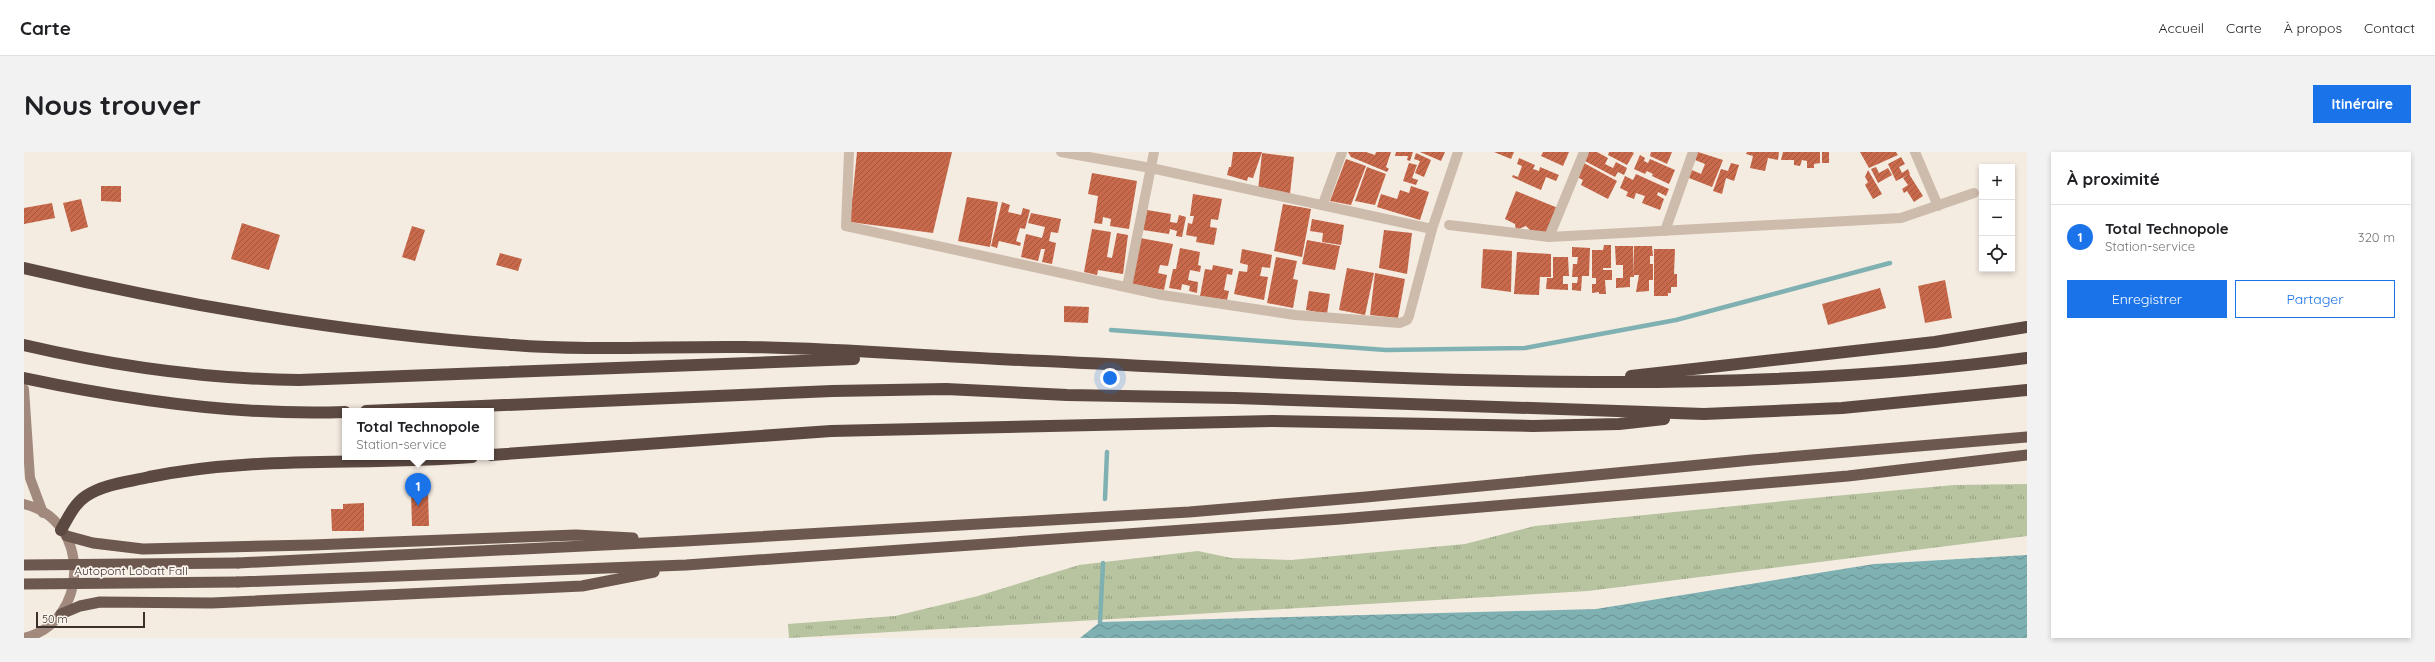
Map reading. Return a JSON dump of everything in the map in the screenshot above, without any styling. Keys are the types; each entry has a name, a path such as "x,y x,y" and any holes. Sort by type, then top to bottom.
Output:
{"highway":[{"path":"24,268 223,308 423,338 520,346 753,347 1565,383 1724,382 1839,376 2027,358"},
{"path":"1565,383 1935,342 2027,327"},
{"path":"24,346 104,362 241,379 330,381 713,364 946,356"},
{"path":"24,378 151,400 244,410 342,412"},
{"path":"436,408 832,391 946,389 1067,395 1243,398 1704,414"},
{"path":"494,455 831,430 1273,421 1533,426 1619,424 1704,414 1842,408 2027,390"},
{"path":"432,460 270,462 166,474 102,488 86,496 78,502 64,533 107,545 143,549 312,545 576,535 685,541 1189,512 1366,497 1752,460 2027,437"},
{"path":"61,614 80,606 100,602 212,603 582,586 686,565 1341,519 1848,476 2027,455"},
{"name":"Autopont Lobatt Fall","path":"24,565 238,563 685,541"},
{"name":"Autopont Lobatt Fall","path":"24,584 238,582 686,565"}],"main road":[{"path":"24,389 30,478 43,513"},
{"path":"24,504 43,513 64,533 73,551 73,586 69,599 61,614 51,624 28,638"}],"street":[{"path":"849,152 846,226 1162,295 1295,315 1405,322 1409,316 1432,229 1458,152"},
{"path":"1061,152 1151,168 1323,204 1432,229"},
{"path":"1127,287 1154,152"},
{"path":"1323,204 1342,152"},
{"path":"1549,237 1584,152"},
{"path":"1665,231 1694,152"},
{"path":"1915,152 1938,206"},
{"path":"1449,225 1549,237 1901,218 1974,193"}],"green space":[{"path":"2027,484 2027,536 1588,591 789,638 788,624 895,616 978,596 1079,565 1198,551 1231,558 1291,560 1465,544 1535,526 1954,485"}],"water":[{"path":"2027,555 2027,638 1080,638 1100,622 1596,609 1874,564"}],"building":[{"path":"857,152 952,152 933,233 850,222"},
{"path":"1233,152 1262,152 1253,178 1248,177 1247,181 1227,175 1229,167 1231,167"},
{"path":"1348,152 1366,152 1375,155 1376,152 1391,152 1386,167 1389,169 1387,172 1351,157"},
{"path":"1396,152 1413,152 1410,161 1407,160 1408,156 1395,156"},
{"path":"1420,152 1445,152 1441,161"},
{"path":"1494,152 1514,152 1511,159"},
{"path":"1543,152 1569,152 1563,166 1541,156"},
{"path":"1586,152 1597,152 1608,158 1605,164 1613,168 1616,162 1627,168 1624,175 1618,172 1615,177 1583,160"},
{"path":"1609,152 1634,153 1627,165 1608,155"},
{"path":"1651,152 1672,152 1667,164 1650,156"},
{"path":"1698,152 1723,160 1712,187 1689,178 1692,170 1701,174 1705,164 1695,160"},
{"path":"1747,152 1779,152 1778,160 1768,158 1765,171 1750,168 1753,156 1746,154"},
{"path":"1783,152 1820,152 1820,163 1814,164 1814,168 1807,168 1807,161 1802,160 1800,166 1794,165 1794,160 1781,160"},
{"path":"1822,152 1829,152 1829,163 1822,163"},
{"path":"1860,152 1896,152 1898,155 1869,168"},
{"path":"1262,153 1294,157 1290,194 1258,190"},
{"path":"1416,153 1431,160 1424,177 1415,173 1420,161 1414,159"},
{"path":"1640,155 1645,158 1644,161 1648,163 1650,159 1675,170 1669,184 1652,176 1653,174 1647,171 1645,174 1634,169"},
{"path":"1901,157 1905,164 1899,167 1902,173 1908,169 1910,174 1896,181 1888,164"},
{"path":"1519,158 1535,165 1533,169 1539,171 1540,167 1559,175 1556,181 1546,177 1541,190 1512,177 1513,175 1518,177 1522,166 1517,164"},
{"path":"1346,159 1366,166 1351,205 1330,201"},
{"path":"1409,163 1417,165 1412,178 1418,180 1416,185 1403,181"},
{"path":"1584,163 1617,181 1608,199 1581,185 1583,180 1577,177"},
{"path":"1731,163 1739,165 1734,181 1726,178 1722,194 1713,191 1721,169 1728,171"},
{"path":"1367,167 1386,174 1375,205 1355,201"},
{"path":"1876,167 1879,173 1888,168 1892,175 1878,183 1871,169"},
{"path":"1868,170 1882,194 1873,199 1865,185 1868,182 1865,177"},
{"path":"1092,173 1137,181 1129,229 1110,226 1111,219 1103,217 1102,224 1094,223 1098,196 1088,194"},
{"path":"1636,174 1669,189 1666,196 1658,192 1657,195 1664,199 1660,210 1642,203 1645,196 1636,193 1634,199 1626,196 1628,192 1620,188 1625,176 1633,180"},
{"path":"1909,174 1923,196 1914,202 1907,191 1904,193 1902,189 1908,185 1903,178"},
{"path":"101,186 121,186 121,202 101,201"},
{"path":"1411,186 1429,192 1420,220 1377,207 1381,194 1397,199 1400,190 1409,193"},
{"path":"1516,191 1558,208 1546,233 1533,233 1526,226 1516,230 1515,224 1505,219"},
{"path":"1193,194 1222,199 1218,220 1211,219 1210,227 1217,228 1214,245 1196,242 1197,237 1186,235 1188,223 1192,224 1194,216 1190,216"},
{"path":"967,197 998,202 990,247 958,241"},
{"path":"81,199 88,227 71,232 63,203"},
{"path":"1002,202 1010,205 1008,212 1021,215 1023,208 1030,210 1025,229 1020,228 1016,241 1021,243 1020,246 999,241 997,248 991,246"},
{"path":"52,203 55,218 24,224 24,208"},
{"path":"1283,204 1311,209 1302,257 1274,251"},
{"path":"1147,210 1171,214 1170,222 1177,223 1179,215 1186,217 1182,237 1176,236 1177,231 1170,229 1169,234 1143,230"},
{"path":"1031,213 1061,219 1058,233 1051,232 1049,241 1056,243 1052,264 1042,262 1045,249 1041,249 1038,261 1021,257 1026,234 1042,238 1045,227 1028,223"},
{"path":"1312,219 1344,225 1341,245 1322,242 1323,233 1310,231"},
{"path":"242,223 280,235 269,270 231,259"},
{"path":"412,226 425,230 415,261 402,257"},
{"path":"1092,229 1111,232 1107,257 1112,258 1117,233 1128,235 1123,274 1098,270 1097,275 1084,272"},
{"path":"1384,230 1412,233 1407,274 1379,268"},
{"path":"1140,238 1173,244 1168,266 1160,265 1158,273 1167,275 1164,290 1132,284"},
{"path":"1307,240 1340,246 1335,270 1302,264"},
{"path":"1604,245 1611,245 1611,268 1603,268 1603,270 1612,270 1612,280 1605,280 1606,294 1599,294 1599,292 1592,293 1592,284 1596,284 1596,278 1592,278 1592,250 1603,250"},
{"path":"1615,246 1633,246 1634,277 1630,277 1630,287 1616,288 1616,278 1623,278 1623,265 1616,265"},
{"path":"1634,246 1652,246 1653,256 1650,256 1650,264 1653,264 1653,280 1649,280 1649,291 1636,292 1639,275 1634,275"},
{"path":"1572,247 1590,248 1589,276 1582,276 1581,291 1572,290 1572,283 1577,283 1578,277 1572,277 1573,264 1577,264 1578,257 1572,257"},
{"path":"1180,248 1200,252 1198,265 1201,266 1200,272 1190,270 1188,280 1198,282 1197,293 1189,291 1190,286 1182,284 1181,290 1169,288 1173,269 1176,269"},
{"path":"1242,249 1272,255 1270,268 1262,267 1260,276 1268,277 1264,300 1234,294 1239,271 1247,272 1248,265 1240,263"},
{"path":"1483,249 1512,251 1511,292 1481,288"},
{"path":"1654,249 1675,249 1674,274 1677,274 1677,287 1671,287 1671,293 1668,293 1668,296 1654,296"},
{"path":"1517,252 1551,254 1551,277 1540,277 1539,295 1514,294"},
{"path":"500,253 522,259 518,271 496,265"},
{"path":"1276,257 1297,261 1293,279 1298,280 1293,308 1267,303"},
{"path":"1553,257 1568,257 1569,276 1563,276 1563,284 1568,284 1568,290 1546,289 1547,278 1553,278"},
{"path":"1213,265 1233,269 1232,275 1227,274 1224,290 1229,291 1227,300 1200,296 1205,269 1212,270"},
{"path":"1347,268 1374,273 1365,315 1339,310"},
{"path":"1375,273 1405,279 1398,318 1370,315"},
{"path":"1945,280 1952,318 1925,323 1918,286"},
{"path":"1880,288 1886,308 1828,325 1822,304"},
{"path":"1309,291 1330,294 1327,314 1306,310"},
{"path":"1064,306 1089,307 1088,323 1064,322"},
{"path":"411,492 428,492 429,526 412,526"},
{"path":"364,503 364,531 332,531 331,509 343,509 343,504"}],"waterway":[{"path":"1111,330 1386,350 1525,348 1676,320 1890,263"},
{"path":"1105,499 1107,452"},
{"path":"1100,622 1103,563"}],"place":[{"name":"Total Technopole","path":"418,506"}]}
